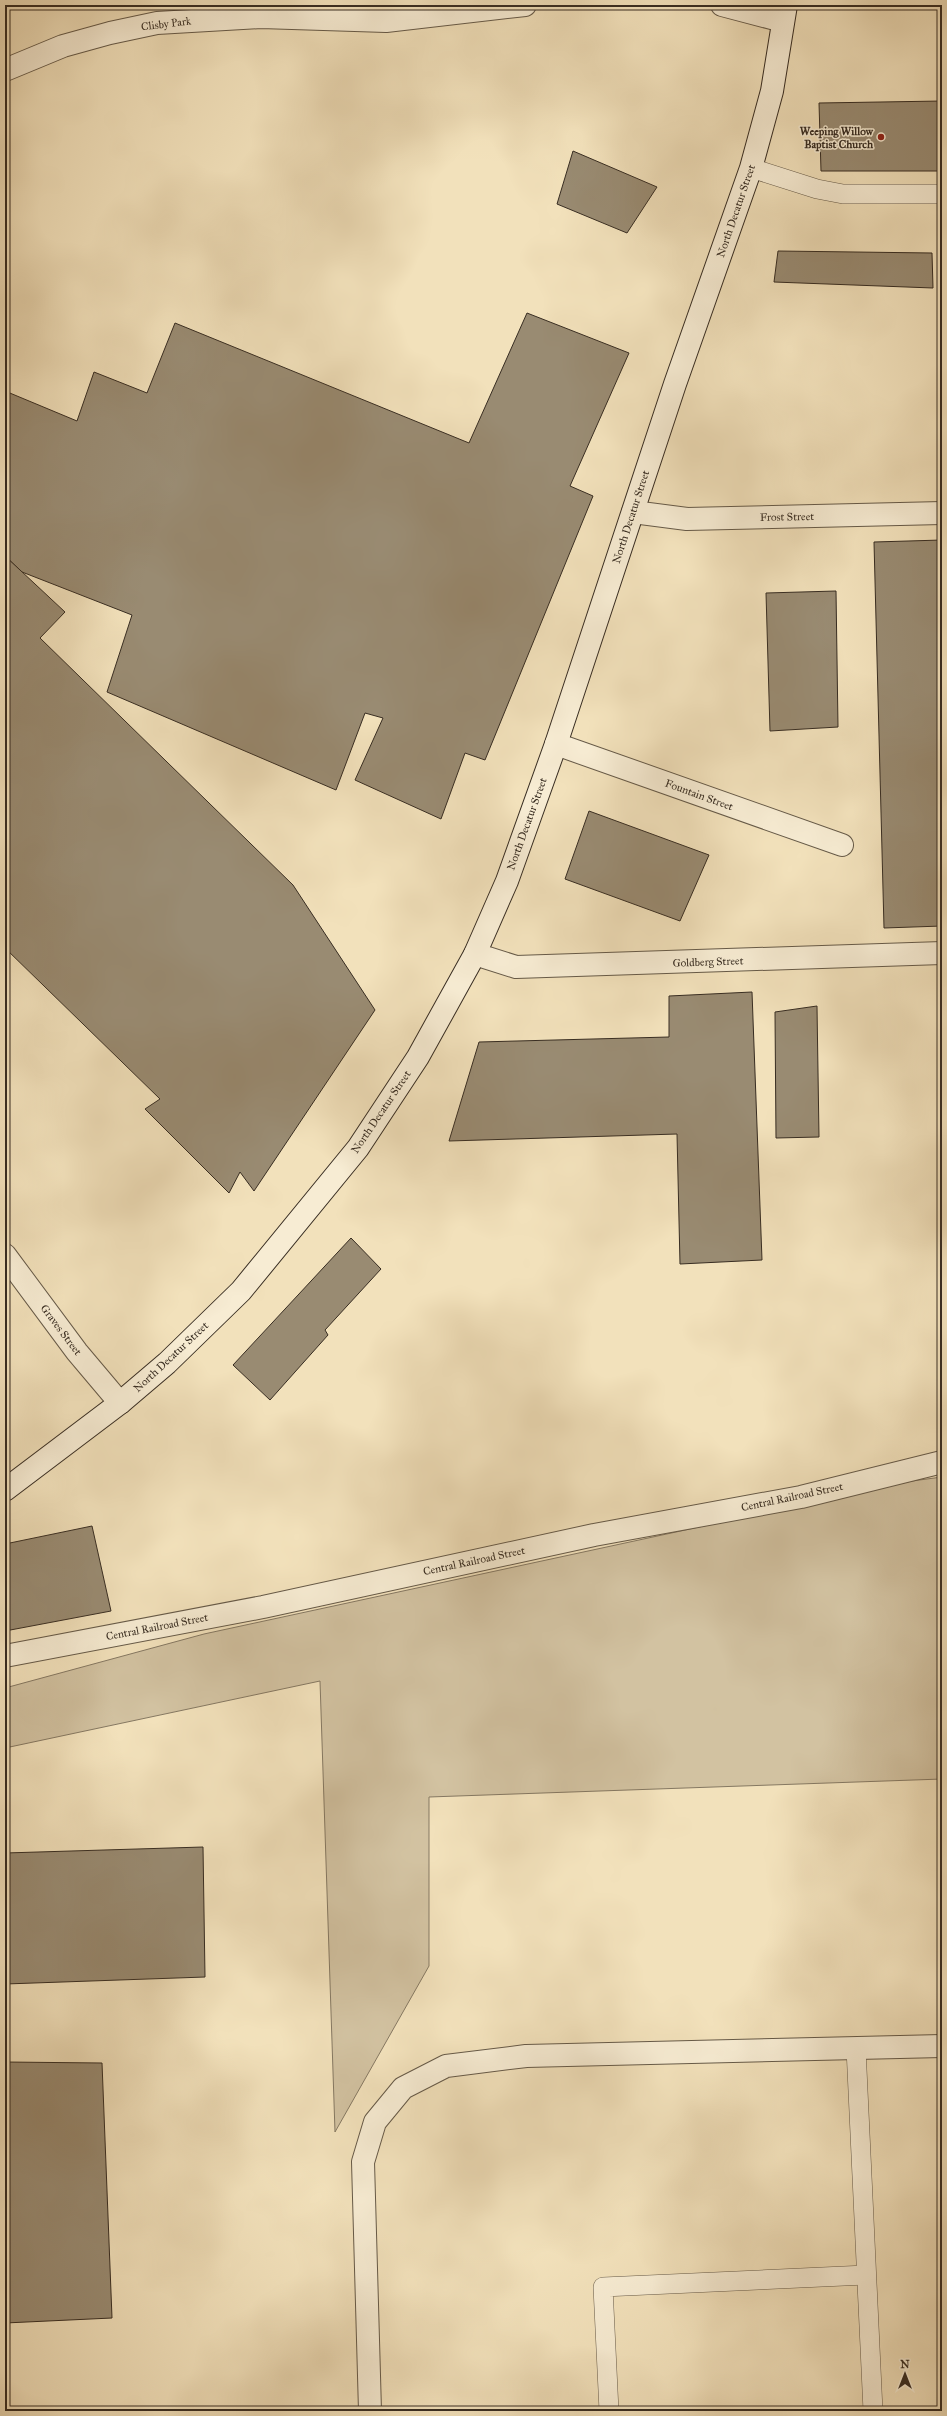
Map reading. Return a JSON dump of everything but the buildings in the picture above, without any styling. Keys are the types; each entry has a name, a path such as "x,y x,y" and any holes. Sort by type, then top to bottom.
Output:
{"street":[{"name":"Clisby Park","path":"5,70 63,46 110,33 157,23 261,17 386,21 525,5"},
{"path":"722,5 784,13"},
{"name":"North Decatur Street","path":"5,1490 120,1403 167,1363 241,1291 358,1148 418,1057 475,954 507,881 556,744 633,512 751,168 772,91 784,13"},
{"name":"Frost Street","path":"633,512 687,520 942,513"},
{"name":"Fountain Street","path":"556,744 842,845"},
{"name":"Goldberg Street","path":"475,954 516,967 942,953"},
{"name":"Graves Street","path":"5,1255 77,1352 120,1403"},
{"name":"Central Railroad Street","path":"5,1656 262,1606 594,1535 801,1497 942,1462"},
{"path":"370,2411 363,2162 375,2122 402,2088 446,2066 526,2056 942,2046"}],"lane":[{"path":"751,168 817,189 843,194 942,194"},
{"path":"856,2048 873,2411"},
{"path":"609,2411 603,2287 866,2275"}],"shaded area":[{"path":"942,1477 942,1779 429,1797 429,1966 335,2132 320,1681 5,1748 5,1688 204,1634 912,1481"}],"place":[{"name":"Weeping Willow Baptist Church","path":"881,137"}]}
